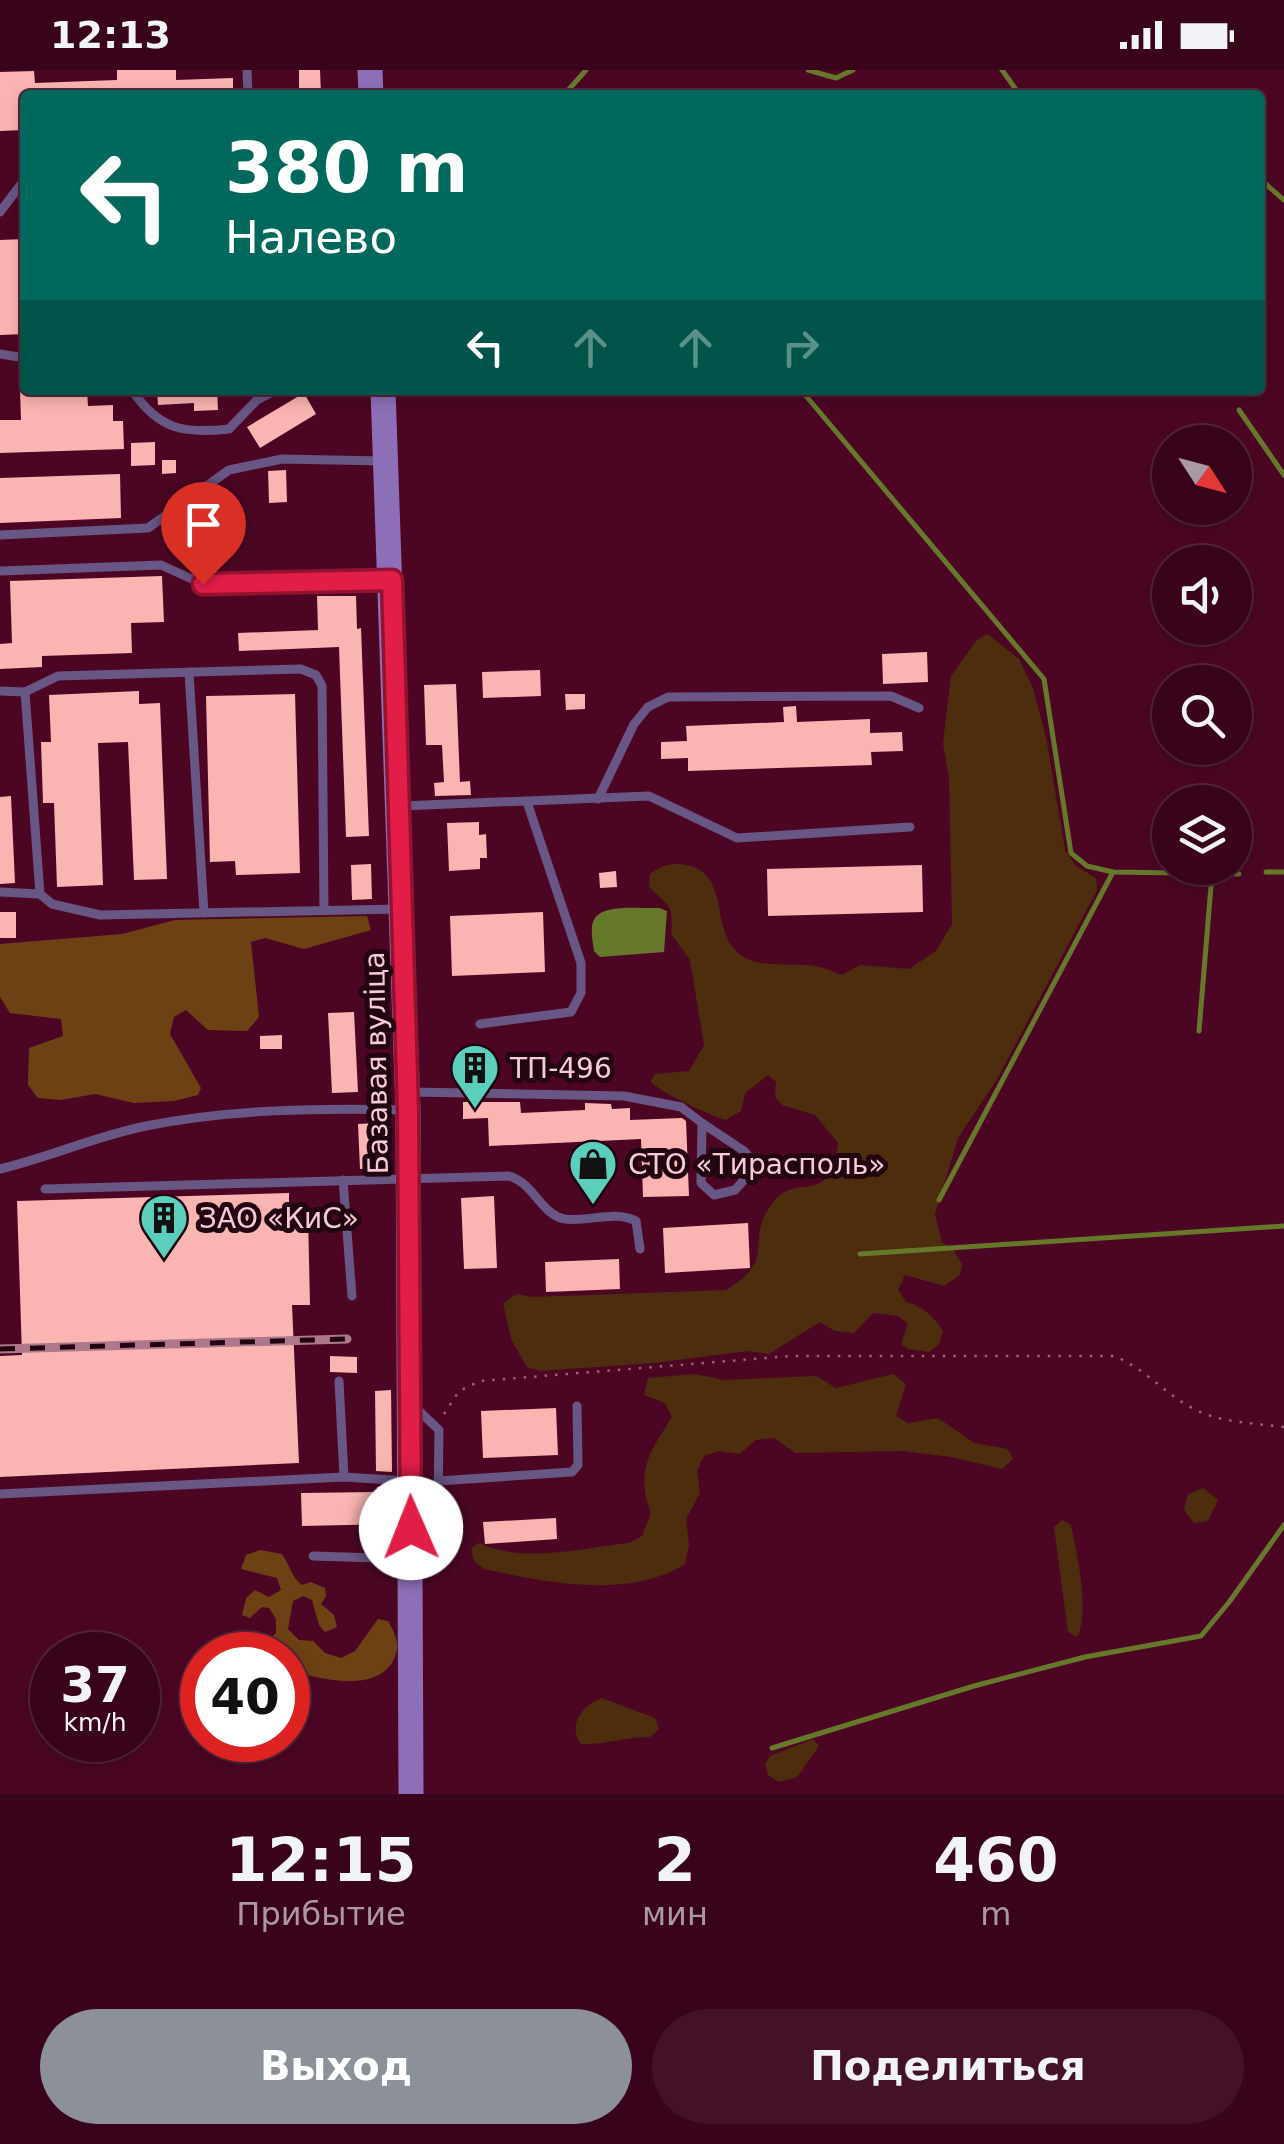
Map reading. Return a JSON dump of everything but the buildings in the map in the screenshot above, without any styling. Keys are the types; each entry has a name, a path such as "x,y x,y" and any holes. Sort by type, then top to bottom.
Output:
{"street":[{"name":"Базавая вуліца","path":"384,395 408,1101 411,1794"}],"lane":[{"path":"0,212 20,185"},
{"path":"136,395 154,416 172,427 198,432 230,429 266,395"},
{"path":"0,534 148,528 229,470 282,459 386,462"},
{"path":"0,571 161,565 203,584 392,580"},
{"path":"0,691 25,692 58,676 300,669 316,675 322,686 324,910"},
{"path":"188,672 204,913"},
{"path":"25,692 40,894"},
{"path":"598,799 634,724 648,707 668,697 891,696 919,708"},
{"path":"398,806 649,796 737,838 910,827"},
{"path":"480,1024 571,1012 581,993 582,962 527,802"},
{"path":"0,892 40,894 52,904 100,914 402,909"},
{"path":"0,1169 146,1126 200,1118 354,1109 408,1101 624,1096 681,1107 744,1150 752,1161 752,1171 735,1190 714,1195 701,1183 702,1124"},
{"path":"45,1189 509,1176 521,1179 554,1215 626,1216 636,1222 640,1249"},
{"path":"343,1180 352,1296"},
{"path":"339,1381 344,1477"},
{"path":"410,1402 438,1430 438,1501 411,1528"},
{"path":"438,1482 572,1472 578,1464 577,1406"},
{"path":"0,1494 344,1477 410,1481"},
{"path":"313,1556 410,1559"}],"path":[{"path":"438,1430 459,1391 480,1381 829,1356 1114,1356 1136,1365 1189,1406 1216,1418 1284,1427"}],"shaded area":[{"path":"988,634 1019,659 1033,688 1046,737 1065,850 1076,866 1096,878 1097,890 996,1081 958,1138 935,1214 942,1242 962,1264 960,1275 944,1286 905,1275 898,1290 906,1302 922,1309 936,1322 943,1332 939,1344 929,1352 908,1349 901,1344 908,1324 898,1316 873,1313 854,1333 835,1331 820,1322 769,1354 748,1351 540,1371 527,1367 511,1339 503,1303 517,1294 532,1297 726,1290 752,1269 763,1218 771,1205 791,1189 819,1183 833,1164 838,1143 815,1115 782,1105 775,1097 776,1082 768,1075 745,1093 741,1111 726,1120 651,1082 655,1074 689,1071 704,1045 690,960 671,934 670,910 649,886 650,874 672,864 700,870 714,889 729,941 737,952 755,962 810,965 842,975 860,965 909,969 936,951 952,924 949,778 943,743 951,676 977,640"},
{"path":"659,908 667,911 664,952 600,957 594,951 592,925 600,913"},
{"path":"367,916 371,930 304,949 265,938 251,942 259,1017 247,1031 208,1030 186,1010 174,1017 170,1034 201,1088 198,1095 134,1103 95,1094 61,1100 38,1098 28,1085 29,1048 63,1036 61,1019 10,1013 0,997 0,944 122,934 175,920"},
{"path":"695,1374 724,1380 816,1376 836,1388 893,1374 906,1384 896,1416 908,1423 938,1418 974,1443 1008,1449 1013,1459 1002,1469 903,1451 795,1453 774,1438 756,1440 739,1454 719,1451 704,1456 697,1471 700,1493 686,1519 689,1545 685,1564 662,1575 638,1582 586,1585 484,1569 474,1561 471,1548 479,1543 533,1554 629,1543 642,1536 651,1513 644,1485 647,1462 672,1417 665,1403 644,1395 648,1378"},
{"path":"1203,1488 1218,1500 1208,1521 1194,1523 1184,1510 1188,1494"},
{"path":"1062,1520 1071,1525 1081,1582 1082,1613 1077,1637 1068,1632 1054,1527"},
{"path":"260,1550 282,1554 302,1585 311,1582 325,1588 321,1604 334,1615 337,1627 325,1632 312,1600 303,1596 293,1601 288,1629 291,1632 276,1632 276,1619 269,1608 262,1607 250,1618 242,1615 246,1598 255,1590 269,1597 281,1590 277,1578 241,1569 246,1555"},
{"path":"378,1619 388,1621 397,1649 386,1670 361,1680 310,1675 310,1641 325,1653 341,1658 355,1651"},
{"path":"602,1698 655,1718 659,1729 650,1737 581,1744 576,1729 579,1716"},
{"path":"813,1739 819,1746 797,1777 779,1782 768,1775 765,1764 770,1756"}],"waterway":[{"path":"568,90 586,70"},
{"path":"808,70 836,78 853,70"},
{"path":"1002,70 1016,90"},
{"path":"1265,183 1284,200"},
{"path":"805,395 1044,679 1071,853 1087,866 1113,872 1152,873"},
{"path":"1239,410 1284,475"},
{"path":"939,1200 1113,872"},
{"path":"1266,872 1284,872"},
{"path":"1199,1031 1211,885"},
{"path":"860,1254 1284,1226"},
{"path":"772,1748 974,1686 1085,1657 1201,1636 1284,1525"}],"railway":[{"path":"0,1349 347,1339"}],"place":[{"name":"ТП-496","path":"475,1110"},
{"name":"СТО «Тирасполь»","path":"593,1206"},
{"name":"ЗАО «КиС»","path":"164,1260"}],"route":[{"path":"203,584 392,580 408,1110 411,1528"}]}
